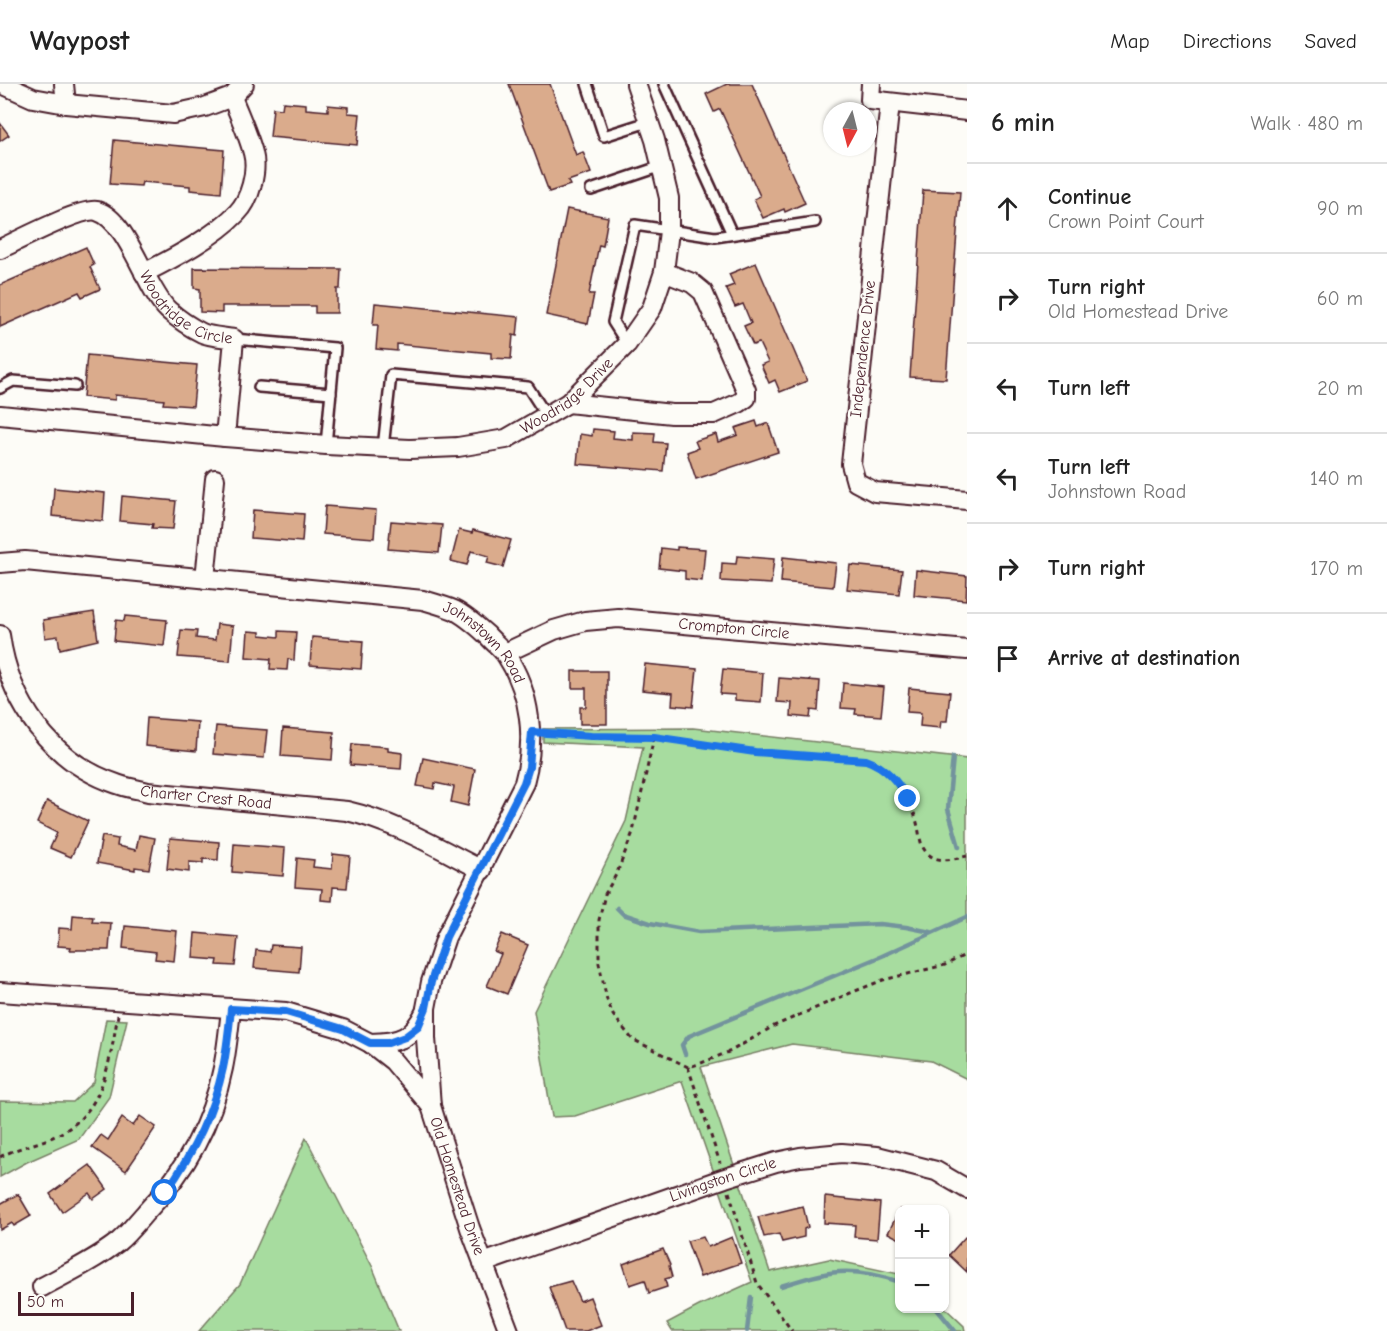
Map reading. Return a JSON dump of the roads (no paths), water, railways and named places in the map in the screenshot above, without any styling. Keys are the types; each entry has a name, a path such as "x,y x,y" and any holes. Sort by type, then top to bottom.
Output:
{"street":[{"path":"2,84 33,98 66,104 173,114 205,107 238,90 254,155 253,177 239,212 177,256 144,273"},
{"path":"64,84 66,104"},
{"name":"Woodridge Drive","path":"225,436 383,448 458,447 506,439 568,403 627,344 652,308 664,272 669,231 669,198 638,85"},
{"path":"871,92 890,103 967,111"},
{"name":"Independence Drive","path":"890,103 851,464 856,482 875,492 967,500"},
{"name":"Woodridge Circle","path":"0,249 80,213 97,211 112,220 168,309 203,334 234,339 225,436"},
{"path":"568,403 672,414 714,414 746,398 746,390 703,292 692,283 664,272"},
{"path":"0,415 225,436"},
{"path":"205,579 215,479"},
{"name":"Johnstown Road","path":"0,563 25,561 423,600 454,610 474,623 506,653 528,708 532,732 529,767 524,783 482,870 446,937 431,982 426,1008 431,1106"},
{"name":"Crompton Circle","path":"506,653 554,630 585,621 618,618 967,650"},
{"name":"Charter Crest Road","path":"0,635 18,698 25,712 50,743 67,758 91,773 117,784 148,792 347,811 371,817 482,870"},
{"name":"Old Homestead Drive","path":"0,992 286,1012 343,1029 370,1043 393,1061 431,1106 483,1263 509,1331"},
{"path":"370,1043 388,1043 405,1037 418,1027 426,1008"},
{"path":"42,1287 91,1260 119,1241 165,1193 183,1168 206,1124 216,1097 224,1067 231,1009"},
{"name":"Livingston Circle","path":"483,1263 725,1178 800,1157 850,1153 877,1156 936,1171 967,1189"}],"lane":[{"path":"586,84 604,136 648,122"},
{"path":"664,84 732,234"},
{"path":"591,190 662,166"},
{"path":"627,344 613,322 635,225 715,237 815,222"},
{"path":"234,339 335,348 326,445"},
{"path":"383,448 391,375 528,387 546,415"},
{"path":"0,388 13,381 75,386"},
{"path":"259,387 331,393"}],"waterway":[{"path":"953,757 948,809 959,847"},
{"path":"617,908 623,914 650,923 699,932 880,924 931,932"},
{"path":"685,1054 682,1045 689,1036 882,956 967,917"},
{"path":"781,1286 839,1272 867,1273 895,1281"},
{"path":"747,1331 751,1297"},
{"path":"940,1313 955,1331"}]}
